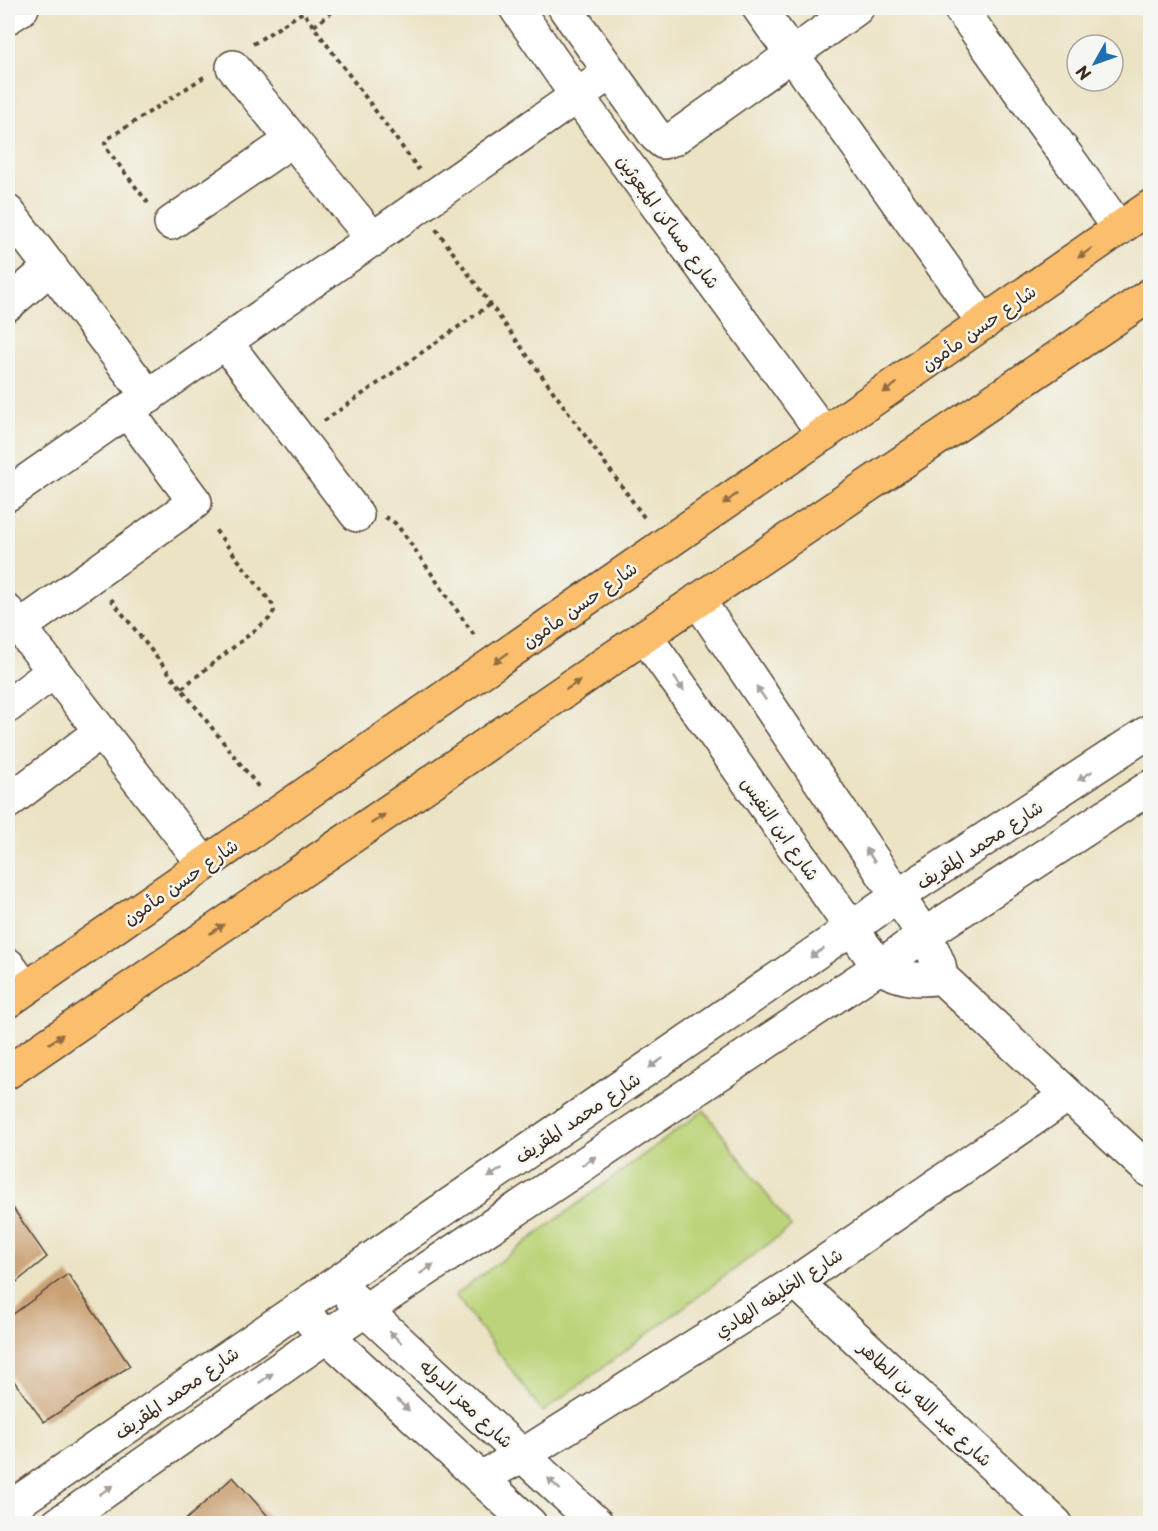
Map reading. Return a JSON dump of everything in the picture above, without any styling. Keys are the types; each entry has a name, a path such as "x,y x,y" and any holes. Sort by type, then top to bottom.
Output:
{"main road":[{"name":"شارع حسن مأمون","path":"13,985 204,864 1150,207"},
{"path":"8,1072 1150,294"}],"street":[{"path":"8,17 22,8"},
{"name":"شارع مساكن المبعوثين","path":"516,8 577,96 824,434"},
{"path":"565,8 656,136 663,142 668,142 857,8"},
{"path":"759,8 984,323"},
{"path":"960,8 1119,229"},
{"path":"242,56 291,140 374,240"},
{"path":"8,494 611,72"},
{"path":"171,224 291,140"},
{"path":"8,212 51,267 139,404 195,502 92,575 14,620 204,864"},
{"path":"8,304 51,267"},
{"path":"226,343 357,515"},
{"path":"698,600 924,935 935,954 941,976 1150,1171"},
{"name":"شارع ابن النفيس","path":"645,636 879,967"},
{"path":"8,706 54,671"},
{"path":"8,802 101,731"},
{"name":"شارع محمد المقريف","path":"8,1509 898,896 1116,756 1150,731"},
{"path":"58,1524 327,1335 924,935 1147,789 1116,756"},
{"path":"879,967 909,979 925,980 941,976"},
{"name":"شارع الخليفه الهادي","path":"481,1478 523,1455 796,1282 1068,1095"},
{"name":"شارع عبد الله بن الطاهر","path":"796,1282 1056,1524"},
{"name":"شارع معز الدوله","path":"336,1283 597,1524"},
{"path":"298,1309 530,1524"}],"path":[{"path":"314,26 337,8"},
{"path":"171,224 163,223 106,148 105,143 109,138 223,64 228,64 242,56 300,12 305,14 429,201 491,304 664,545"},
{"path":"299,439 491,304"},
{"path":"182,688 269,619 274,611 272,604 195,502"},
{"path":"357,515 377,515 395,523 437,579 494,663"},
{"path":"92,575 279,812"}],"green space":[{"path":"704,1110 791,1227 543,1412 455,1295"}],"building":[{"path":"8,1201 47,1257 8,1289"},
{"path":"68,1274 130,1366 44,1422 8,1373 8,1318"},
{"path":"233,1477 275,1524 181,1524"}]}
